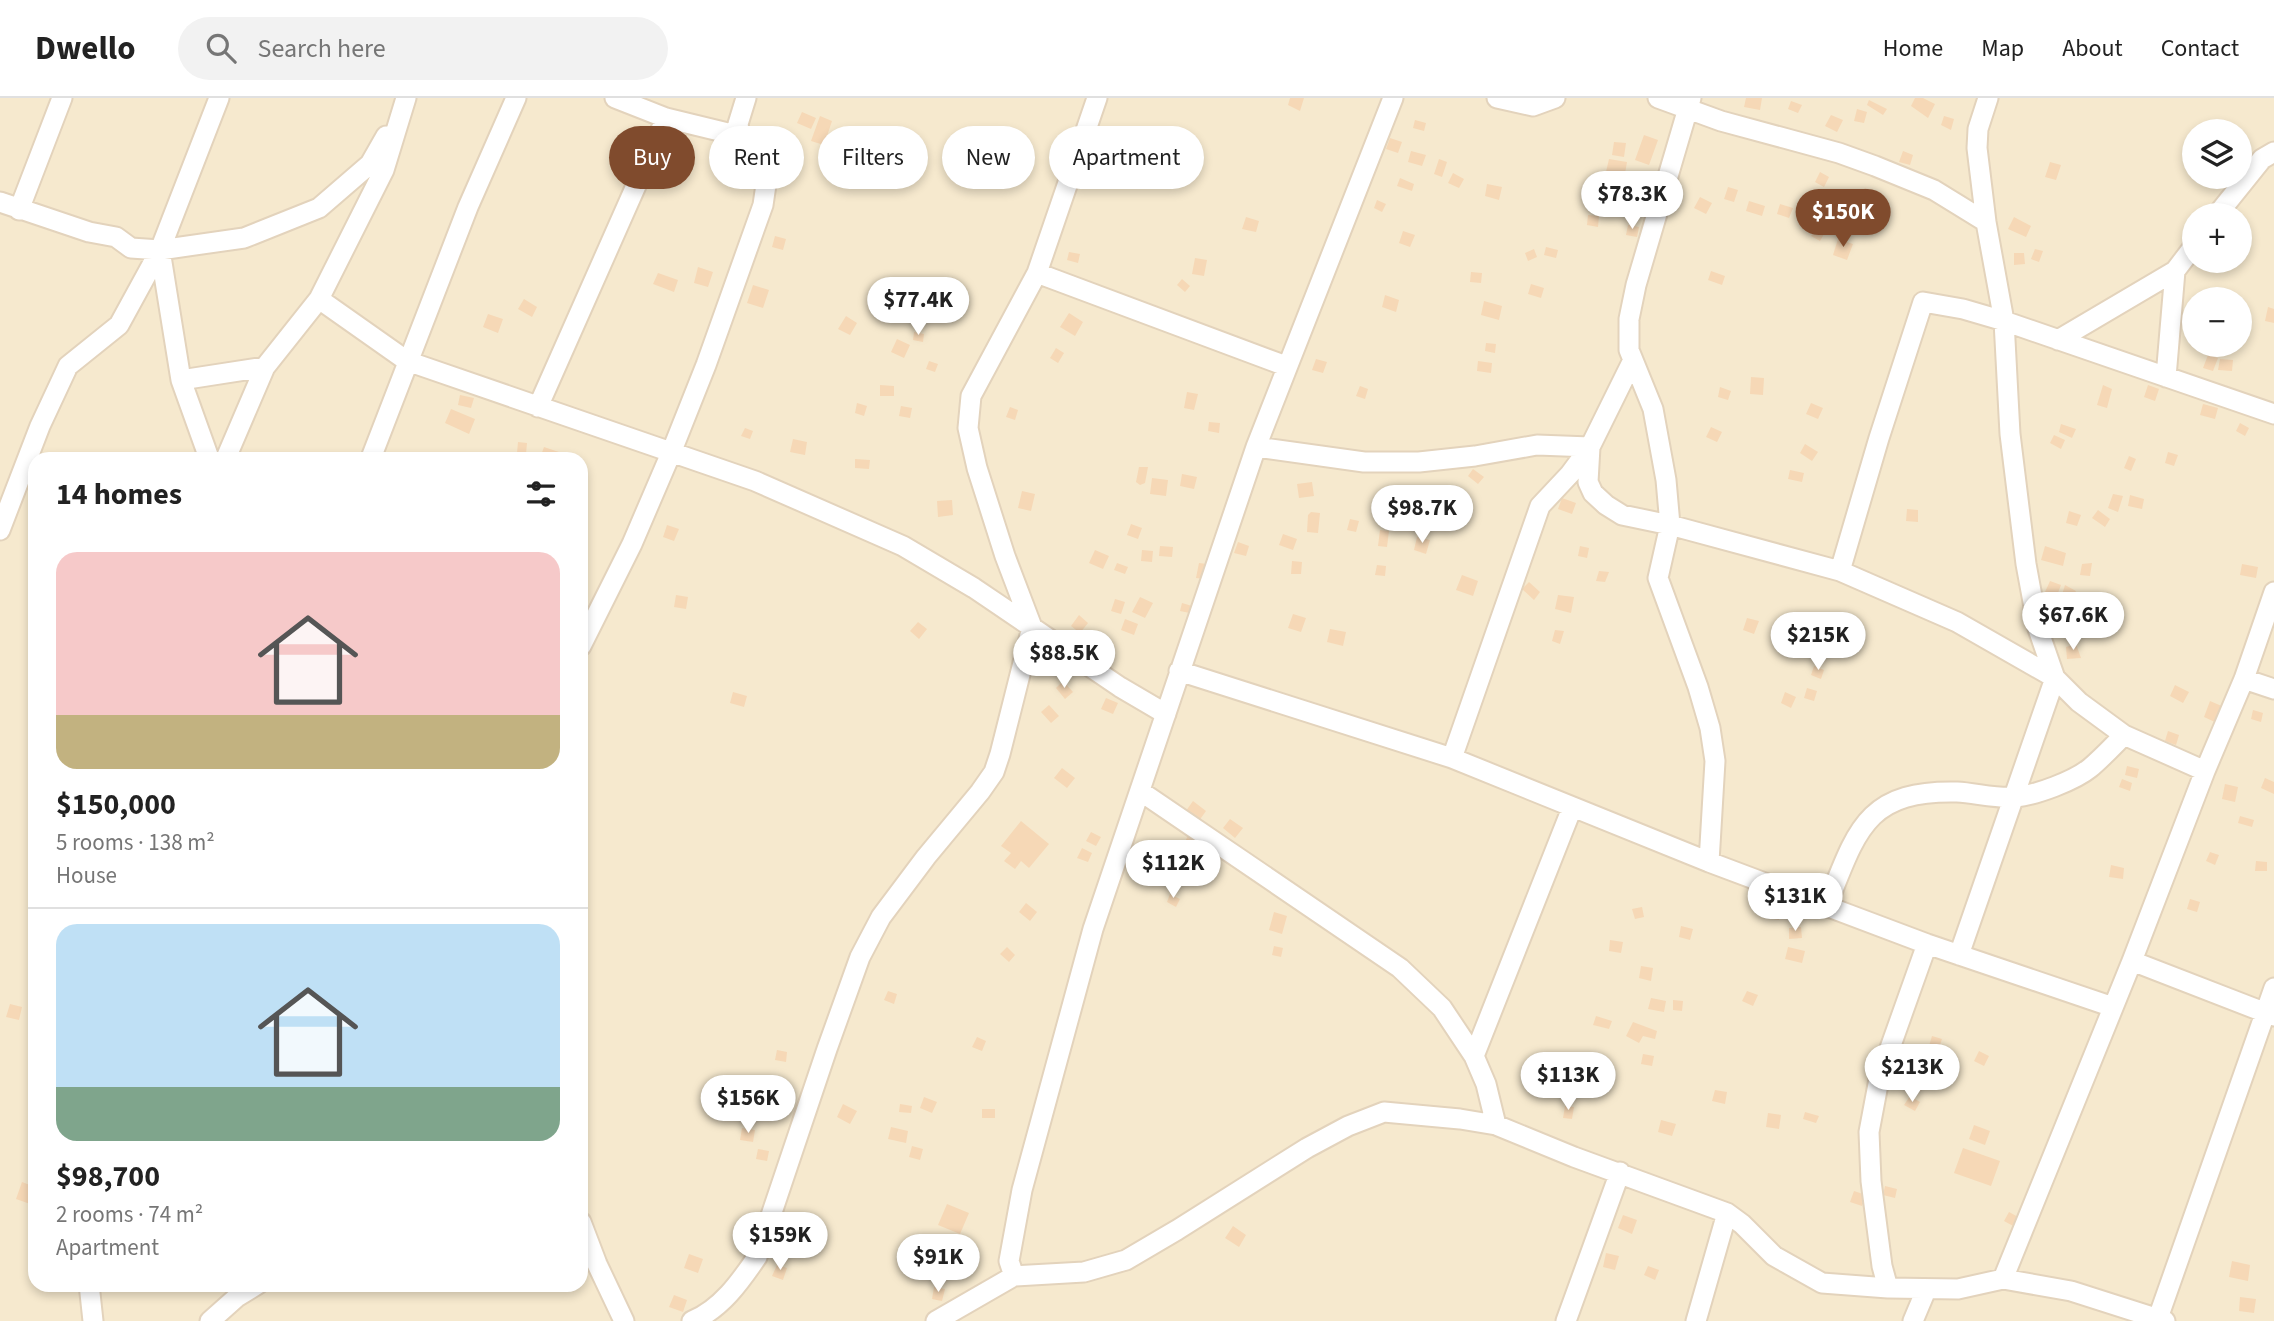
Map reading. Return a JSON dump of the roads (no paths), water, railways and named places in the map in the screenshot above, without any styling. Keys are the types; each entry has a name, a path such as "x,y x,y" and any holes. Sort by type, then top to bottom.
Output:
{"street":[{"path":"19,209 62,98"},
{"path":"30,452 68,366 119,325 160,250 219,98"},
{"path":"0,202 89,232 116,237 131,248 160,250 244,238 319,208 370,164 406,98"},
{"path":"229,452 265,367 318,299 384,170 406,98"},
{"path":"373,452 468,207 516,98"},
{"path":"615,98 666,118 709,128"},
{"path":"738,126 746,98"},
{"path":"692,1321 719,1303 737,1286 757,1257 831,1036 860,957 881,917 994,772 1032,627 1005,556 977,468 968,428 971,396 1037,272 1097,98"},
{"path":"1014,1276 1009,1261 1023,1190 1093,929 1255,447 1393,98"},
{"path":"1497,98 1533,106 1555,98"},
{"path":"1658,98 1689,104 1743,128 1839,153 1875,166 1934,190 1986,222"},
{"path":"1959,955 2055,678 2038,629 2026,564 2010,434 2004,321 1986,222 1977,148 1978,128 1987,98"},
{"path":"1689,104 1636,285 1629,319 1629,350 1653,410 1666,480 1670,525 1658,579 1698,687 1710,728 1715,761 1709,862"},
{"path":"538,407 666,118"},
{"path":"2227,203 2262,159 2274,152"},
{"path":"588,632 632,544 671,453 706,365 763,205 765,189"},
{"path":"160,250 181,380 207,452"},
{"path":"2058,340 2175,271 2182,262"},
{"path":"2166,377 2175,271"},
{"path":"1037,272 1286,366"},
{"path":"318,299 407,361 755,481 903,546 974,588 1120,687 1166,714"},
{"path":"1840,571 1923,302 1963,309 2004,321 2274,414"},
{"path":"1452,758 1540,506 1570,474 1590,447 1633,360"},
{"path":"181,380 265,367"},
{"path":"1255,447 1374,462 1433,460 1537,445 1590,447"},
{"path":"1590,447 1588,482 1593,493 1622,515 1670,525 1840,571 1957,622 2055,678 2079,702 2124,734 2205,771"},
{"path":"0,530 28,457"},
{"path":"2003,1279 2244,678 2274,593"},
{"path":"1179,671 1452,758 1709,862 1927,944 2113,1007"},
{"path":"2244,678 2274,689"},
{"path":"1827,905 1851,843 1871,816 1889,802 1914,794 1956,792 2015,797 2065,782 2088,770 2124,734"},
{"path":"1140,791 1400,968 1442,1008 1474,1056 1486,1084 1496,1125"},
{"path":"1474,1056 1572,808"},
{"path":"1888,1289 1882,1266 1871,1181 1868,1132 1879,1079 1927,944"},
{"path":"2132,961 2269,1014"},
{"path":"936,1321 1014,1276 1084,1272 1126,1260 1307,1148 1384,1112 1496,1125 1574,1157 1727,1213 1774,1255 1822,1283 1926,1290 1958,1289 2003,1279 2071,1291 2160,1320 2269,1014 2274,988"},
{"path":"1566,1321 1620,1172"},
{"path":"1696,1321 1727,1213"},
{"path":"588,1240 624,1321"},
{"path":"1913,1321 1926,1290"},
{"path":"90,1292 93,1321"},
{"path":"210,1321 245,1292"}]}
